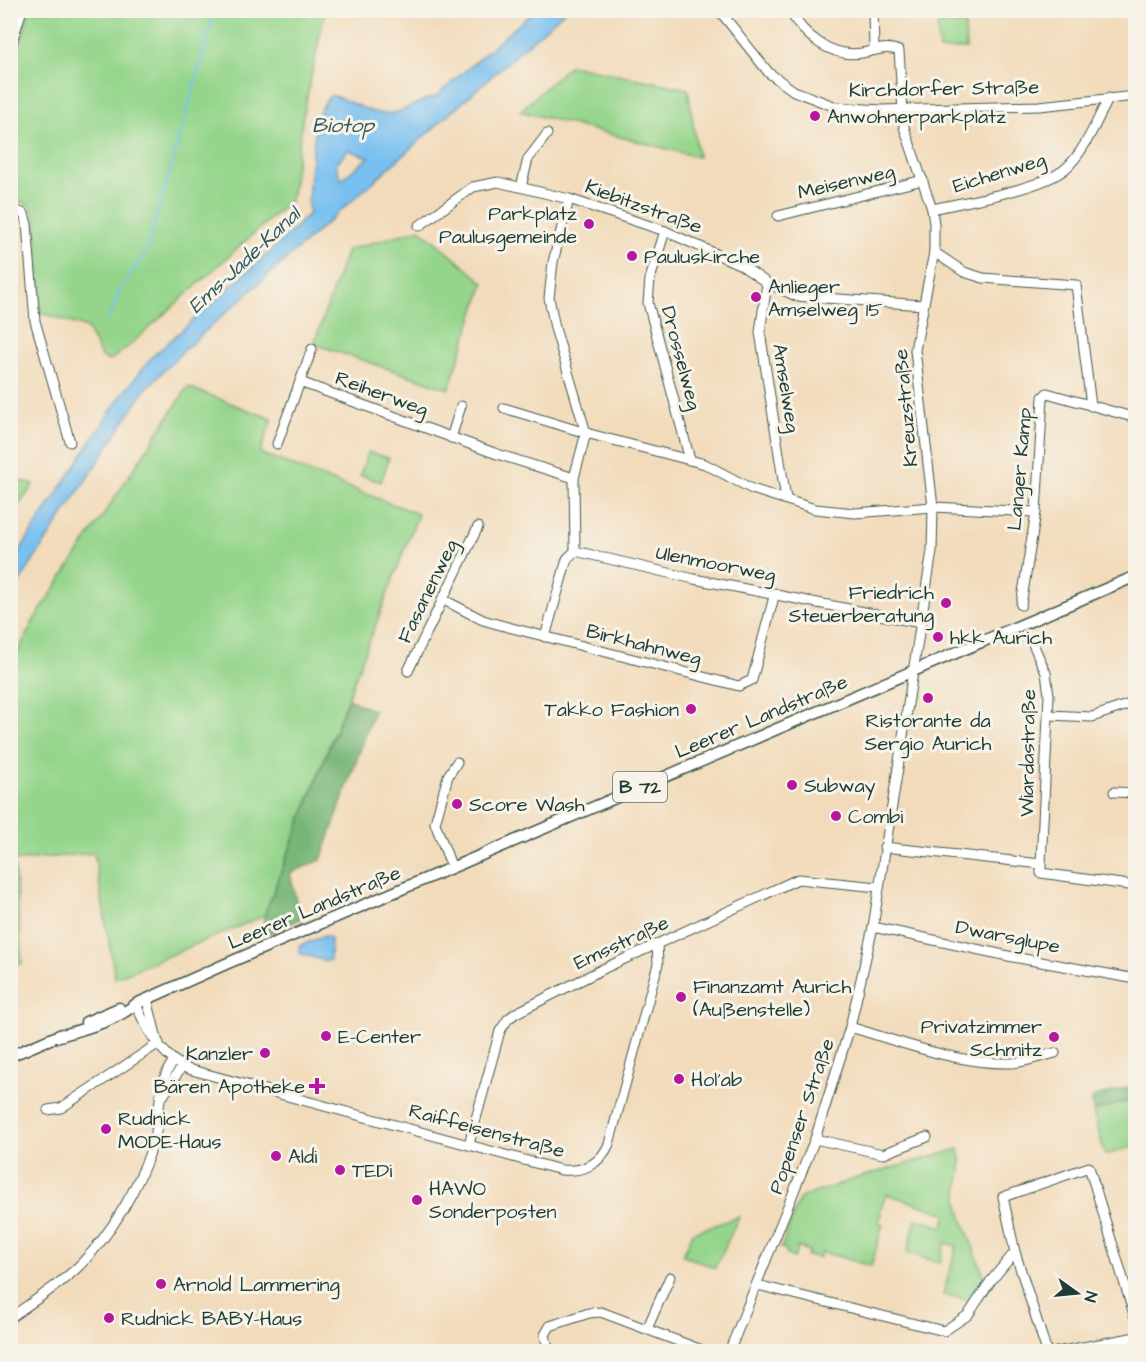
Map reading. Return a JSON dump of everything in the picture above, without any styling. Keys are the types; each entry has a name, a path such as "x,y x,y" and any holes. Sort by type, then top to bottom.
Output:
{"main road":[{"name":"Leerer Landstraße","path":"10,1056 56,1037 102,1014 142,1001 1136,576"}],"street":[{"path":"10,48 22,10"},
{"name":"Kirchdorfer Straße","path":"719,10 759,63 794,91 821,103 844,108 902,110 1039,106 1136,96"},
{"path":"789,10 806,34 823,45 850,53 874,49 873,10"},
{"name":"Kreuzstraße","path":"874,49 899,51 902,110 932,209 934,252 916,339 916,362 933,507 932,551 913,671"},
{"name":"Eichenweg","path":"932,209 1030,184 1056,175 1071,162 1109,99"},
{"path":"521,187 528,159 547,134"},
{"name":"Meisenweg","path":"778,216 922,180"},
{"name":"Kiebitzstraße","path":"420,226 473,187 498,182 569,199 665,231 741,265 767,283 796,297 923,305"},
{"path":"545,637 567,559 575,551 574,478 586,434 555,328 549,298 553,262 569,199"},
{"path":"10,208 24,214 27,224 35,321 70,441"},
{"name":"Drosselweg","path":"665,231 650,279 648,303 690,460"},
{"path":"934,252 964,272 983,278 1076,285 1091,406"},
{"name":"Amselweg","path":"767,283 760,332 786,499"},
{"path":"277,444 312,349"},
{"name":"Reiherweg","path":"300,382 451,438 574,478"},
{"name":"Langer Kamp","path":"1021,605 1036,512 1043,397 1047,393 1136,418"},
{"path":"451,438 461,406"},
{"path":"504,408 586,434 705,464 752,489 835,513 881,513 933,507 1036,512"},
{"name":"Fasanenweg","path":"408,671 478,527"},
{"name":"Ulenmoorweg","path":"575,551 694,579 921,623"},
{"name":"Birkhahnweg","path":"442,600 483,620 739,686 752,680 775,593"},
{"name":"Wiardastraße","path":"1033,644 1046,674 1049,716 1041,864"},
{"name":"Popenser Straße","path":"729,1352 815,1139 850,1027 873,927 913,671"},
{"path":"1049,716 1092,717 1136,702"},
{"path":"452,868 435,823 448,776 457,762"},
{"path":"1114,792 1136,793"},
{"path":"884,847 1041,864 1041,873 1136,886"},
{"name":"Emsstraße","path":"469,1144 500,1031 508,1019 657,944 798,879 878,887"},
{"name":"Dwarsglupe","path":"873,927 1013,957 1136,979"},
{"name":"Raiffeisenstraße","path":"178,1064 561,1170 578,1170 600,1158 609,1144 658,964 657,944"},
{"path":"10,1318 79,1266 109,1233 153,1144 162,1098 178,1064 146,1027 142,1001"},
{"path":"850,1027 935,1051 988,1062 1012,1063 1055,1053"},
{"path":"48,1110 61,1108 158,1041"},
{"path":"815,1139 883,1154 927,1137"},
{"path":"1047,1352 1015,1252 1003,1197 1089,1167 1136,1321"},
{"path":"757,1285 944,1331 968,1315 990,1282 1015,1252"},
{"path":"647,1329 670,1277"},
{"path":"549,1352 545,1335 550,1326 589,1313 601,1312 707,1352"},
{"path":"1057,1352 1136,1337"}],"green space":[{"path":"29,11 325,11 303,116 291,200 129,346 109,361 101,356 87,328 40,312 36,219 29,205 11,197 11,77"},
{"path":"965,23 966,49 939,50 937,25"},
{"path":"570,65 688,89 698,157 520,111"},
{"path":"420,229 484,283 449,389 314,344 347,250"},
{"path":"188,387 272,419 260,453 418,514 264,916 115,978 94,853 14,861 22,963 11,967 10,667 34,620"},
{"path":"368,452 389,458 381,482 360,475"},
{"path":"10,479 34,484 11,516"},
{"path":"348,699 374,711 321,860 290,873 300,919 264,936 264,916"},
{"path":"1135,1085 1135,1099 1093,1111 1092,1098"},
{"path":"1128,1101 1135,1146 1105,1155 1093,1111"},
{"path":"959,1149 961,1169 959,1207 985,1279 972,1300 943,1295 957,1246 945,1243 940,1263 907,1253 916,1219 943,1227 947,1214 887,1194 879,1212 881,1213 879,1223 883,1224 871,1266 822,1252 820,1258 807,1256 809,1251 798,1247 794,1258 787,1255 786,1249 781,1248 800,1198 860,1177"},
{"path":"739,1217 715,1268 683,1255 693,1232"}],"water":[{"name":"Biotop","path":"534,11 565,11 182,352 144,391 11,595 11,564 118,400 152,357 289,234 309,213 310,179 318,118 322,107 331,95 383,114 401,111 435,97","holes":["348,150 369,157 341,180 336,164"]},
{"path":"324,936 331,938 330,960 325,961 299,953 299,946"}],"waterway":[{"path":"108,321 121,287 146,254 215,12"}],"place":[{"name":"Anwohnerparkplatz","path":"815,116"},
{"name":"Parkplatz Paulusgemeinde","path":"589,224"},
{"name":"Pauluskirche","path":"632,256"},
{"name":"Anlieger Amselweg 15","path":"756,297"},
{"name":"Friedrich Steuerberatung","path":"946,603"},
{"name":"hkk Aurich","path":"938,637"},
{"name":"Ristorante da Sergio Aurich","path":"928,698"},
{"name":"Takko Fashion","path":"691,709"},
{"name":"Subway","path":"792,785"},
{"name":"Score Wash","path":"457,804"},
{"name":"Combi","path":"836,816"},
{"name":"Finanzamt Aurich (Außenstelle)","path":"681,997"},
{"name":"E-Center","path":"326,1036"},
{"name":"Privatzimmer Schmitz","path":"1054,1037"},
{"name":"Kanzler","path":"265,1053"},
{"name":"Hol'ab","path":"679,1079"},
{"name":"Bären Apotheke","path":"317,1086"},
{"name":"Rudnick MODE-Haus","path":"106,1129"},
{"name":"Aldi","path":"276,1156"},
{"name":"TEDi","path":"340,1170"},
{"name":"HAWO Sonderposten","path":"417,1200"},
{"name":"Arnold Lammering","path":"161,1284"},
{"name":"Rudnick BABY-Haus","path":"109,1318"}],"water label":[{"name":"Ems-Jade-Kanal","path":"244,260"}]}
